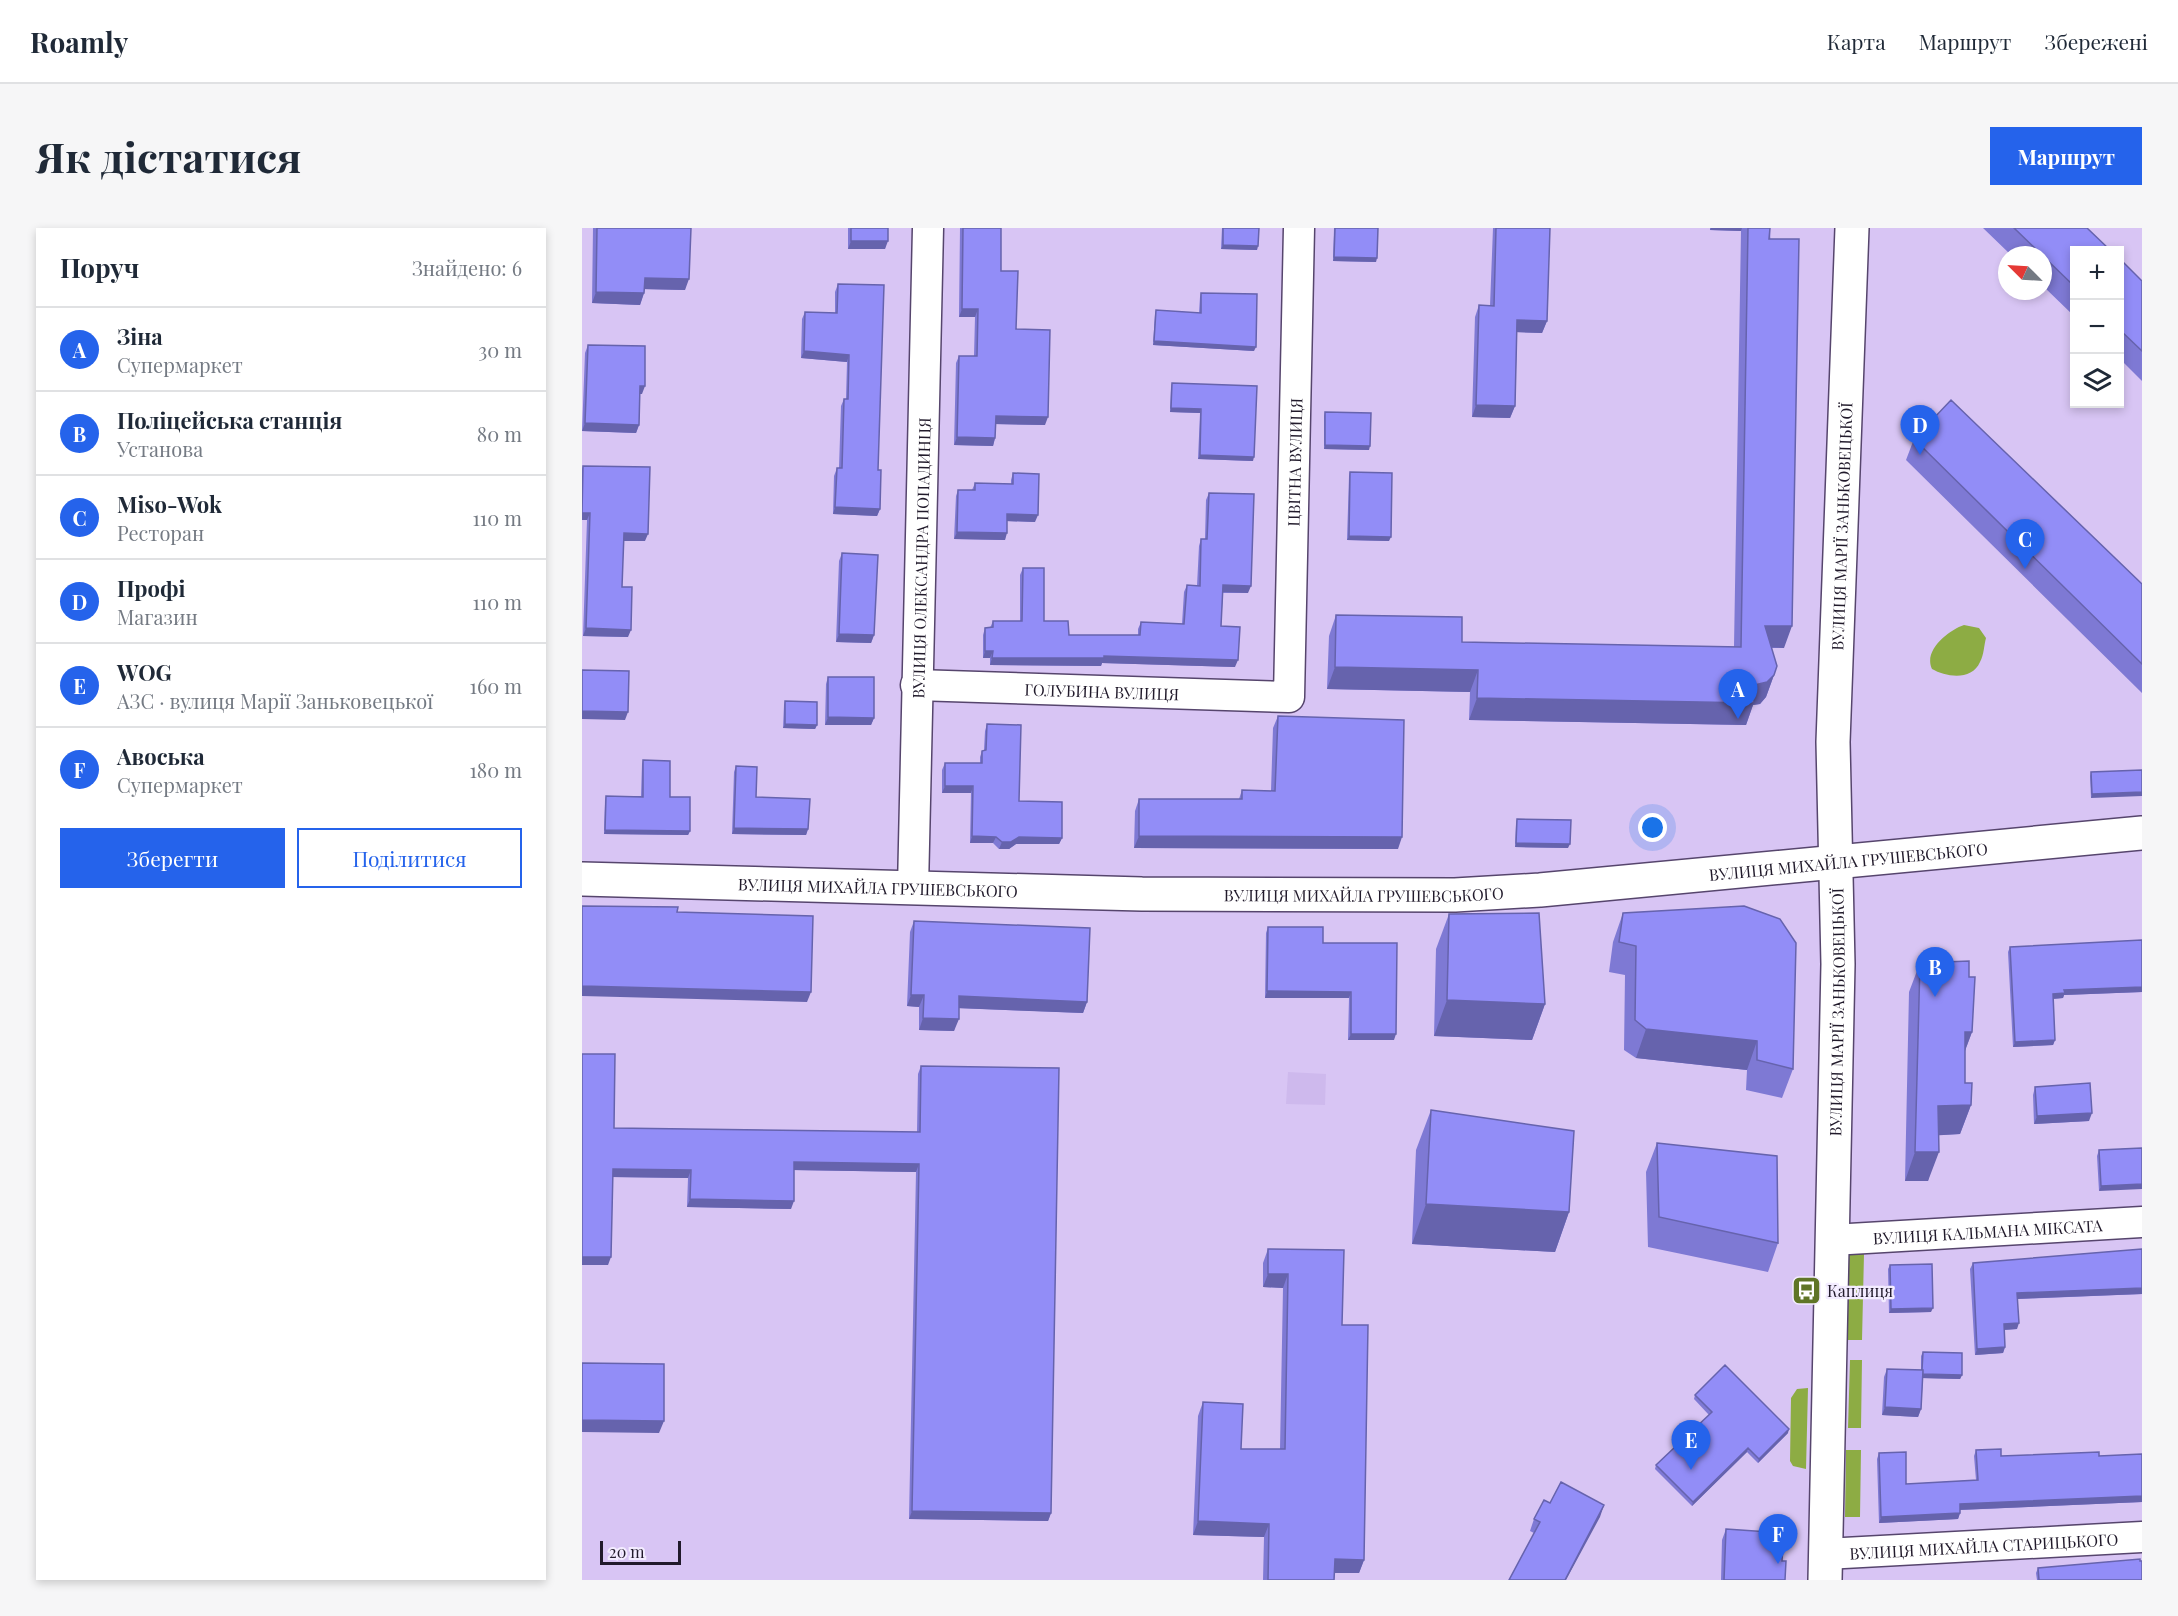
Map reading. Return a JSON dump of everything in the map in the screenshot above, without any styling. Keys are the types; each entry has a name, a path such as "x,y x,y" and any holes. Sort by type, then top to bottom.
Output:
{"street":[{"name":"ВУЛИЦЯ ОЛЕКСАНДРА ПОПАДИНЦЯ","path":"913,888 928,228"},
{"name":"ЦВІТНА ВУЛИЦЯ","path":"1289,697 1299,228"},
{"name":"ВУЛИЦЯ МАРІЇ ЗАНЬКОВЕЦЬКОЇ","path":"1825,1567 1838,964 1833,742 1852,228"},
{"name":"ГОЛУБИНА ВУЛИЦЯ","path":"916,685 1289,697"},
{"name":"ВУЛИЦЯ МИХАЙЛА ГРУШЕВСЬКОГО","path":"582,879 1131,893 1455,895 1835,863 2142,833"},
{"name":"ВУЛИЦЯ КАЛЬМАНА МІКСАТА","path":"1832,1240 2142,1222"},
{"name":"ВУЛИЦЯ МИХАЙЛА СТАРИЦЬКОГО","path":"1825,1567 2142,1536"}],"shaded area":[{"path":"1288,1072 1326,1074 1325,1105 1286,1104"}],"green space":[{"path":"1964,625 1979,628 1986,638 1980,662 1976,668 1965,675 1958,676 1932,669 1930,662 1934,648 1951,631"},
{"path":"1849,1253 1864,1254 1862,1340 1847,1340"},
{"path":"1850,1360 1862,1360 1861,1428 1848,1428"},
{"path":"1808,1388 1806,1469 1793,1466 1790,1461 1791,1398 1797,1389"},
{"path":"1846,1450 1861,1450 1860,1517 1845,1517"}],"building":[{"path":"597,228 691,228 689,279 645,278 644,293 596,292"},
{"path":"851,228 888,228 888,241 851,241"},
{"path":"963,228 1001,228 1001,271 1018,271 1016,329 1050,330 1048,417 996,416 995,438 957,437 959,356 977,356 978,309 962,309"},
{"path":"1223,228 1259,228 1258,246 1223,245"},
{"path":"1335,228 1378,228 1377,258 1334,257"},
{"path":"1496,228 1550,228 1547,321 1517,320 1515,406 1476,405 1479,305 1494,306"},
{"path":"1748,228 1770,228 1769,239 1799,239 1792,626 1765,626 1777,666 1774,675 1767,682 1754,685 1754,703 1477,698 1478,670 1335,667 1336,615 1462,617 1462,642 1741,647"},
{"path":"2014,228 2087,228 2106,246 2070,246 2070,282 2052,265 2052,246 2033,246"},
{"path":"2124,263 2142,281 2142,351 2124,334"},
{"path":"838,284 884,285 878,470 881,470 880,509 835,507 837,468 842,468 844,399 848,399 849,355 804,351 805,312 837,313"},
{"path":"1201,293 1257,294 1256,347 1154,341 1156,310 1201,313"},
{"path":"588,345 645,346 645,386 640,386 639,425 585,423"},
{"path":"1172,383 1257,386 1254,457 1200,455 1201,409 1171,408"},
{"path":"1951,400 2142,584 2142,664 1914,439"},
{"path":"1325,412 1371,413 1370,446 1325,445"},
{"path":"583,466 650,467 648,534 624,533 622,587 632,587 631,630 586,628 590,513 582,513"},
{"path":"1350,472 1392,473 1391,537 1349,536"},
{"path":"1013,473 1039,474 1038,515 1007,514 1007,533 957,532 958,490 975,490 975,483 1013,484"},
{"path":"1209,493 1254,494 1251,586 1223,585 1221,626 1240,627 1238,660 1104,656 1104,658 992,658 993,651 985,651 985,628 993,627 993,621 1022,621 1023,568 1044,568 1044,621 1068,621 1069,635 1140,635 1141,622 1184,624 1187,585 1200,586 1201,539 1207,539"},
{"path":"842,553 878,555 874,635 839,634"},
{"path":"582,670 629,671 628,712 582,711"},
{"path":"828,677 874,677 874,718 828,717"},
{"path":"785,701 817,702 817,725 785,724"},
{"path":"1278,716 1404,720 1402,837 1139,836 1139,799 1242,799 1242,790 1275,791"},
{"path":"987,724 1021,725 1019,801 1062,802 1062,838 1019,837 1011,842 1002,842 996,837 972,836 973,786 945,786 945,763 982,763 982,751 986,750"},
{"path":"643,760 670,761 670,797 690,797 690,831 605,830 606,796 643,797"},
{"path":"736,766 757,767 756,797 810,799 808,829 734,828"},
{"path":"2142,770 2142,792 2092,794 2091,772"},
{"path":"1517,819 1571,820 1570,844 1516,843"},
{"path":"582,906 678,907 677,912 813,916 811,992 582,986"},
{"path":"1744,906 1780,919 1796,943 1793,1069 1757,1060 1757,1041 1646,1029 1635,1020 1636,946 1619,942 1623,913"},
{"path":"1539,913 1545,1004 1447,1000 1449,914"},
{"path":"914,921 1090,928 1087,1002 959,996 959,1019 923,1018 924,995 911,995"},
{"path":"1268,927 1323,927 1323,943 1397,943 1396,1034 1351,1034 1351,992 1267,991"},
{"path":"2142,940 2142,987 2064,990 2065,993 2053,994 2055,1040 2015,1042 2010,947"},
{"path":"1969,961 1969,977 1975,977 1972,1032 1965,1032 1965,1083 1972,1083 1971,1105 1938,1106 1939,1152 1915,1152 1920,963"},
{"path":"582,1054 615,1054 614,1128 920,1132 921,1066 1059,1068 1051,1513 912,1511 919,1164 794,1162 794,1201 690,1199 691,1170 613,1169 611,1257 582,1257"},
{"path":"2090,1083 2092,1113 2037,1116 2035,1087"},
{"path":"1431,1110 1574,1131 1569,1212 1426,1204"},
{"path":"1657,1143 1777,1156 1778,1243 1659,1217"},
{"path":"2142,1148 2142,1184 2101,1186 2099,1150"},
{"path":"1268,1249 1344,1250 1342,1325 1368,1325 1364,1560 1335,1559 1334,1580 1268,1580 1269,1524 1198,1521 1203,1402 1243,1404 1241,1449 1285,1449 1288,1274 1268,1274"},
{"path":"2142,1249 2142,1288 2017,1293 2019,1323 2004,1324 2005,1347 1977,1349 1973,1263"},
{"path":"1932,1264 1933,1308 1891,1309 1890,1265"},
{"path":"1923,1352 1962,1353 1962,1375 1923,1374"},
{"path":"582,1363 664,1364 664,1421 582,1420"},
{"path":"1725,1365 1789,1429 1759,1459 1748,1448 1693,1502 1656,1465 1712,1412 1695,1395"},
{"path":"1887,1369 1923,1370 1921,1409 1885,1407"},
{"path":"2001,1449 2001,1456 2099,1452 2099,1456 2142,1454 2142,1496 1960,1504 1960,1513 1881,1517 1879,1453 1906,1452 1906,1484 1978,1480 1976,1450"},
{"path":"1561,1482 1604,1505 1565,1580 1509,1580 1540,1522 1534,1519 1544,1500 1550,1503"},
{"path":"1726,1529 1784,1533 1782,1561 1786,1561 1785,1580 1724,1580"},
{"path":"2140,1559 2142,1561 2142,1580 2039,1580 2038,1568"}],"place":[{"name":"Профі","path":"1920,455"},
{"name":"Miso-Wok","path":"2025,569"},
{"name":"Зіна","path":"1738,719"},
{"name":"Поліцейська станція","path":"1935,997"},
{"name":"Каплиця","path":"1806,1290"},
{"name":"WOG","path":"1691,1470"},
{"name":"Авоська","path":"1778,1564"}]}
